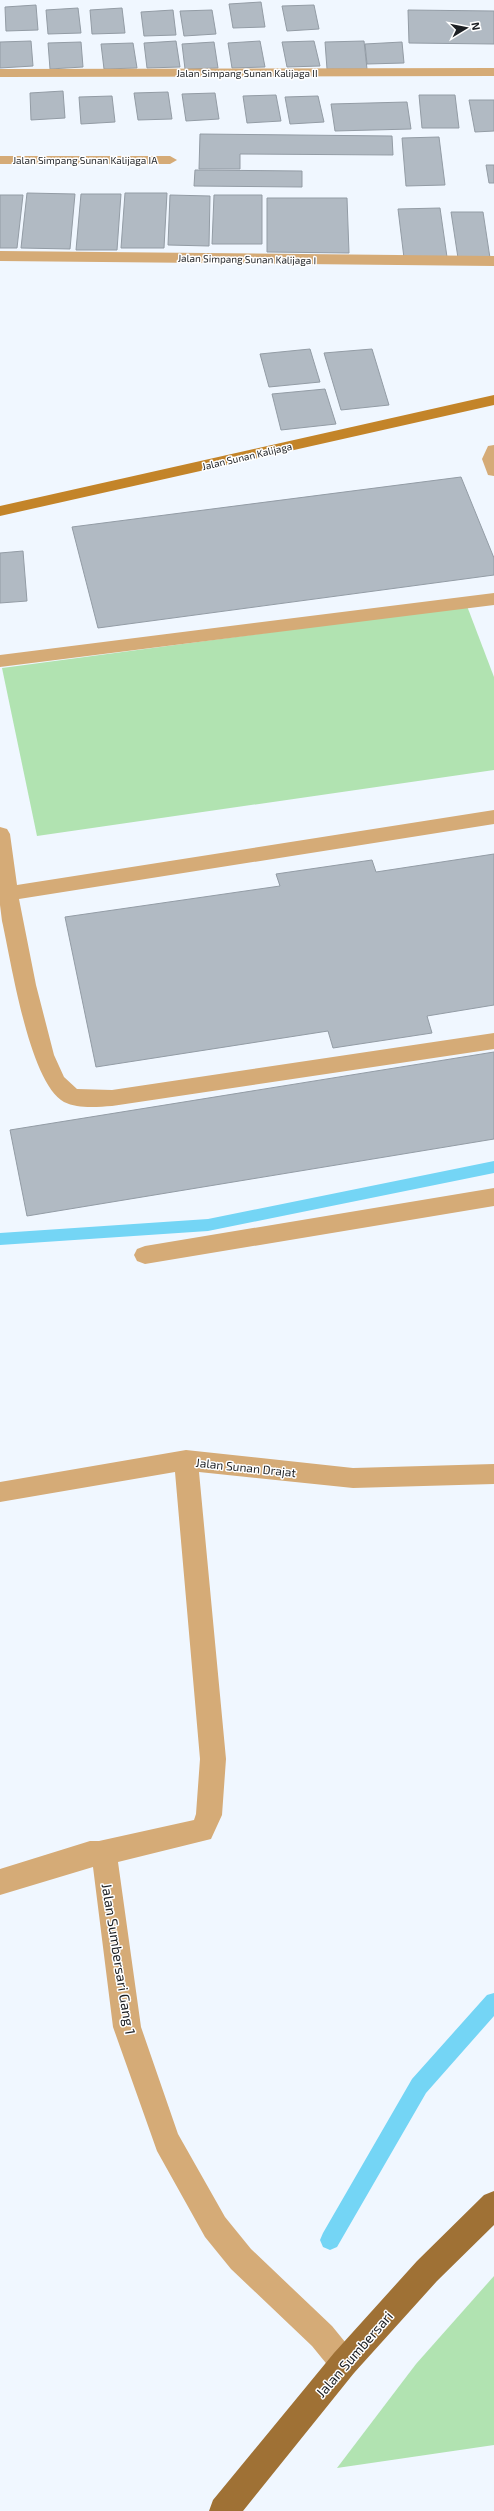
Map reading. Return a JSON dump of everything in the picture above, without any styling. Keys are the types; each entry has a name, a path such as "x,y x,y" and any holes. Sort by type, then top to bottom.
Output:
{"main road":[{"name":"Jalan Sunan Kalijaga","path":"0,511 494,400"},
{"name":"Jalan Sumbersari","path":"224,2511 344,2363 427,2271 494,2205"}],"street":[{"name":"Jalan Simpang Sunan Kalijaga II","path":"0,73 494,72"},
{"name":"Jalan Simpang Sunan Kalijaga IA","path":"0,160 170,160"},
{"name":"Jalan Simpang Sunan Kalijaga I","path":"0,256 494,261"},
{"path":"494,450 490,459 494,471"},
{"path":"0,661 492,604"},
{"path":"9,893 494,817"},
{"path":"0,834 9,893 6,922 26,985 44,1055 56,1082 71,1096 89,1099 112,1098 494,1041"},
{"path":"145,1255 494,1197"},
{"path":"0,1882 90,1854 99,1854 202,1830 209,1815 213,1759 186,1460"},
{"name":"Jalan Sunan Drajat","path":"0,1492 186,1460 353,1478 494,1474"},
{"name":"Jalan Sumbersari Gang 1","path":"99,1854 105,1862 127,2027 164,2134 188,2181 215,2227 241,2259 306,2320 344,2363"}],"green space":[{"path":"467,606 494,677 494,770 37,836 2,668"},
{"path":"494,2276 494,2445 337,2468 416,2364"}],"building":[{"path":"261,2 265,27 233,28 229,4"},
{"path":"36,5 38,30 6,31 5,7"},
{"path":"314,5 319,29 287,31 282,6"},
{"path":"78,8 81,33 48,34 46,10"},
{"path":"122,8 125,33 92,34 90,10"},
{"path":"173,10 176,35 144,36 141,12"},
{"path":"212,10 216,34 184,36 180,11"},
{"path":"408,10 494,11 494,44 409,43"},
{"path":"31,41 33,66 0,68 0,42"},
{"path":"176,41 180,67 147,68 144,43"},
{"path":"260,41 265,67 232,68 228,43"},
{"path":"314,41 320,66 287,67 282,42"},
{"path":"364,41 367,69 327,69 325,42"},
{"path":"81,42 83,67 50,69 48,43"},
{"path":"214,42 218,68 185,69 182,44"},
{"path":"402,42 404,63 367,64 365,44"},
{"path":"133,43 137,68 104,69 101,44"},
{"path":"63,91 65,118 31,120 30,93"},
{"path":"168,92 172,119 138,120 134,93"},
{"path":"215,93 219,119 186,121 182,94"},
{"path":"276,95 281,121 247,123 243,96"},
{"path":"419,95 455,95 459,128 422,128"},
{"path":"112,96 115,122 81,124 79,97"},
{"path":"318,96 324,122 290,124 285,97"},
{"path":"469,100 494,100 494,131 475,132"},
{"path":"407,102 411,129 335,131 331,104"},
{"path":"200,134 392,136 393,155 240,154 240,169 199,169"},
{"path":"439,137 445,185 406,186 402,138"},
{"path":"486,165 494,165 494,183 489,183"},
{"path":"195,170 302,171 302,187 194,186"},
{"path":"27,193 75,194 70,249 21,248"},
{"path":"125,193 167,193 164,248 121,248"},
{"path":"81,194 121,194 117,250 76,250"},
{"path":"0,195 23,195 17,248 0,248"},
{"path":"170,195 210,196 209,246 168,245"},
{"path":"214,195 262,195 262,244 212,244"},
{"path":"267,198 347,198 349,253 267,252"},
{"path":"440,208 447,257 404,258 398,209"},
{"path":"451,212 483,212 490,258 458,258"},
{"path":"310,349 320,382 269,387 260,354"},
{"path":"372,349 389,405 341,410 324,353"},
{"path":"325,389 336,424 281,430 272,394"},
{"path":"461,477 494,558 494,575 98,628 72,527"},
{"path":"23,551 27,601 0,603 0,553"},
{"path":"494,854 494,1005 427,1016 432,1033 333,1048 328,1031 96,1067 65,917 280,886 276,874 372,860 376,872"},
{"path":"494,1052 494,1139 27,1216 10,1130"}],"waterway":[{"path":"0,1239 208,1225 494,1167"},
{"path":"330,2240 419,2086 494,2002"}]}
